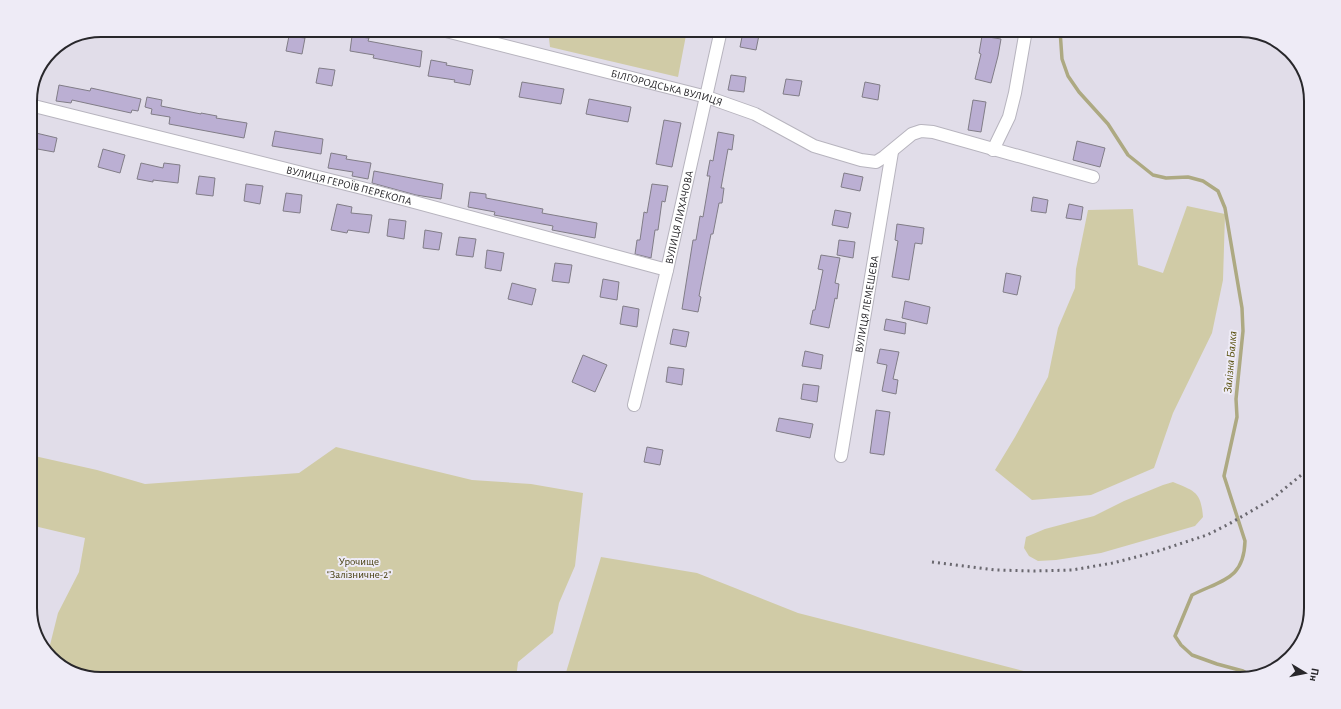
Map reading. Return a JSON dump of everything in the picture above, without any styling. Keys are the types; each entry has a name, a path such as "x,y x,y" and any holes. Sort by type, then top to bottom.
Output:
{"street":[{"name":"БІЛГОРОДСЬКА ВУЛИЦЯ","path":"470,37 707,97 755,114 803,140 834,153 876,162 888,154"},
{"name":"ВУЛИЦЯ ЛИХАЧОВА","path":"634,405 667,270 720,37"},
{"path":"993,150 1009,117 1015,93 1025,37"},
{"name":"ВУЛИЦЯ ГЕРОЇВ ПЕРЕКОПА","path":"37,107 362,188 667,270"},
{"path":"888,154 912,134 921,131 933,132 1093,177"},
{"name":"ВУЛИЦЯ ЛЕМЕШЄВА","path":"841,456 888,154"}],"green space":[{"path":"549,37 686,37 678,77 550,47"},
{"path":"1187,206 1225,214 1223,280 1212,333 1173,413 1154,468 1091,495 1032,500 995,470 1048,377 1058,328 1075,288 1076,269 1088,210 1133,209 1138,265 1163,273"},
{"name":"Урочище \"Залізничне-2\"","path":"336,447 472,480 531,484 583,493 575,566 559,603 553,633 518,662 517,672 100,672 84,670 72,665 59,656 50,646 58,613 79,572 85,538 37,527 37,457 97,470 145,484 299,473"},
{"path":"1173,482 1192,490 1201,502 1203,517 1195,526 1101,553 1056,560 1038,561 1029,556 1024,548 1026,537 1045,529 1094,516 1124,501"},
{"path":"601,557 697,573 798,613 1028,672 566,672"}],"building":[{"path":"289,37 305,38 302,54 286,51"},
{"path":"352,37 360,37 369,38 368,41 422,51 420,67 373,58 374,55 350,51"},
{"path":"742,37 759,37 756,50 740,47"},
{"path":"982,37 1001,39 991,83 975,79 981,54 979,53"},
{"path":"431,60 447,63 446,65 473,70 470,85 454,82 455,80 428,76"},
{"path":"319,68 335,70 332,86 316,83"},
{"path":"731,75 746,77 744,92 728,90"},
{"path":"786,79 802,81 799,96 783,94"},
{"path":"522,82 564,89 561,104 519,97"},
{"path":"865,82 880,85 878,100 862,97"},
{"path":"59,85 90,91 91,88 141,99 138,111 132,110 131,113 72,100 71,103 56,101"},
{"path":"147,97 162,100 161,106 247,123 244,138 169,124 170,117 151,114 152,109 145,107"},
{"path":"589,99 631,107 628,122 586,114"},
{"path":"973,100 986,102 981,132 968,130"},
{"path":"664,120 681,123 672,167 656,164"},
{"path":"275,131 323,139 321,154 272,146"},
{"path":"718,132 734,135 732,150 728,149 721,188 724,188 722,203 719,203 713,234 711,234 699,296 701,297 698,312 682,309 693,240 696,240 700,216 703,217 710,176 707,176 710,160 713,161"},
{"path":"37,133 57,138 54,152 37,149"},
{"path":"1077,141 1105,148 1100,167 1073,160"},
{"path":"103,149 125,155 120,173 98,167"},
{"path":"331,153 347,156 346,159 371,163 368,179 352,176 353,172 328,168"},
{"path":"141,163 163,168 164,163 180,165 178,183 153,180 153,182 137,179"},
{"path":"374,171 443,184 441,199 416,195 372,183"},
{"path":"844,173 863,177 860,191 841,187"},
{"path":"199,176 215,178 213,196 196,194"},
{"path":"246,184 263,186 260,204 244,201"},
{"path":"652,184 668,186 665,202 662,201 658,230 655,230 651,258 635,254 637,240 640,240 644,212 647,213"},
{"path":"470,192 486,194 486,198 543,209 542,213 597,223 595,238 552,230 553,226 494,215 495,212 468,207"},
{"path":"286,193 302,195 300,213 283,211"},
{"path":"1033,197 1048,200 1046,213 1031,211"},
{"path":"337,204 352,207 351,213 372,215 369,233 348,230 347,233 331,230"},
{"path":"1069,204 1083,207 1081,220 1066,218"},
{"path":"835,210 851,213 848,228 832,225"},
{"path":"389,219 406,221 404,239 387,236"},
{"path":"897,224 924,228 922,244 915,243 909,280 892,277 898,241 895,240"},
{"path":"425,230 442,233 439,250 423,248"},
{"path":"459,237 476,239 473,257 456,255"},
{"path":"839,240 855,242 853,258 837,255"},
{"path":"487,250 504,253 501,271 485,268"},
{"path":"821,255 840,258 835,283 839,284 837,299 835,298 829,328 810,324 813,310 815,310 823,270 818,269"},
{"path":"555,263 572,265 569,283 552,281"},
{"path":"1006,273 1021,276 1017,295 1003,292"},
{"path":"603,279 619,282 617,300 600,297"},
{"path":"512,283 536,289 532,305 508,299"},
{"path":"905,301 930,307 927,324 902,318"},
{"path":"623,306 639,309 637,327 620,324"},
{"path":"886,319 906,323 905,334 884,330"},
{"path":"673,329 689,332 686,347 670,344"},
{"path":"880,349 899,352 893,379 898,380 896,394 882,391 887,365 877,363"},
{"path":"805,351 823,355 821,369 802,366"},
{"path":"583,355 607,365 595,392 572,382"},
{"path":"668,367 684,369 682,385 666,382"},
{"path":"803,384 819,386 817,402 801,399"},
{"path":"876,410 890,412 884,455 870,453"},
{"path":"779,418 813,424 810,438 776,431"},
{"path":"647,447 663,450 660,465 644,462"}],"waterway":[{"name":"Залізна Балка","path":"1060,37 1062,59 1068,76 1079,92 1108,124 1128,155 1153,175 1166,178 1188,177 1203,181 1218,191 1225,208 1242,308 1243,331 1236,399 1237,417 1224,476 1245,541 1244,554 1240,564 1229,577 1192,595 1175,636 1181,645 1192,655 1244,672"}],"railway":[{"path":"932,562 995,570 1034,571 1072,570 1113,563 1155,552 1207,535 1272,499 1304,473"}]}
